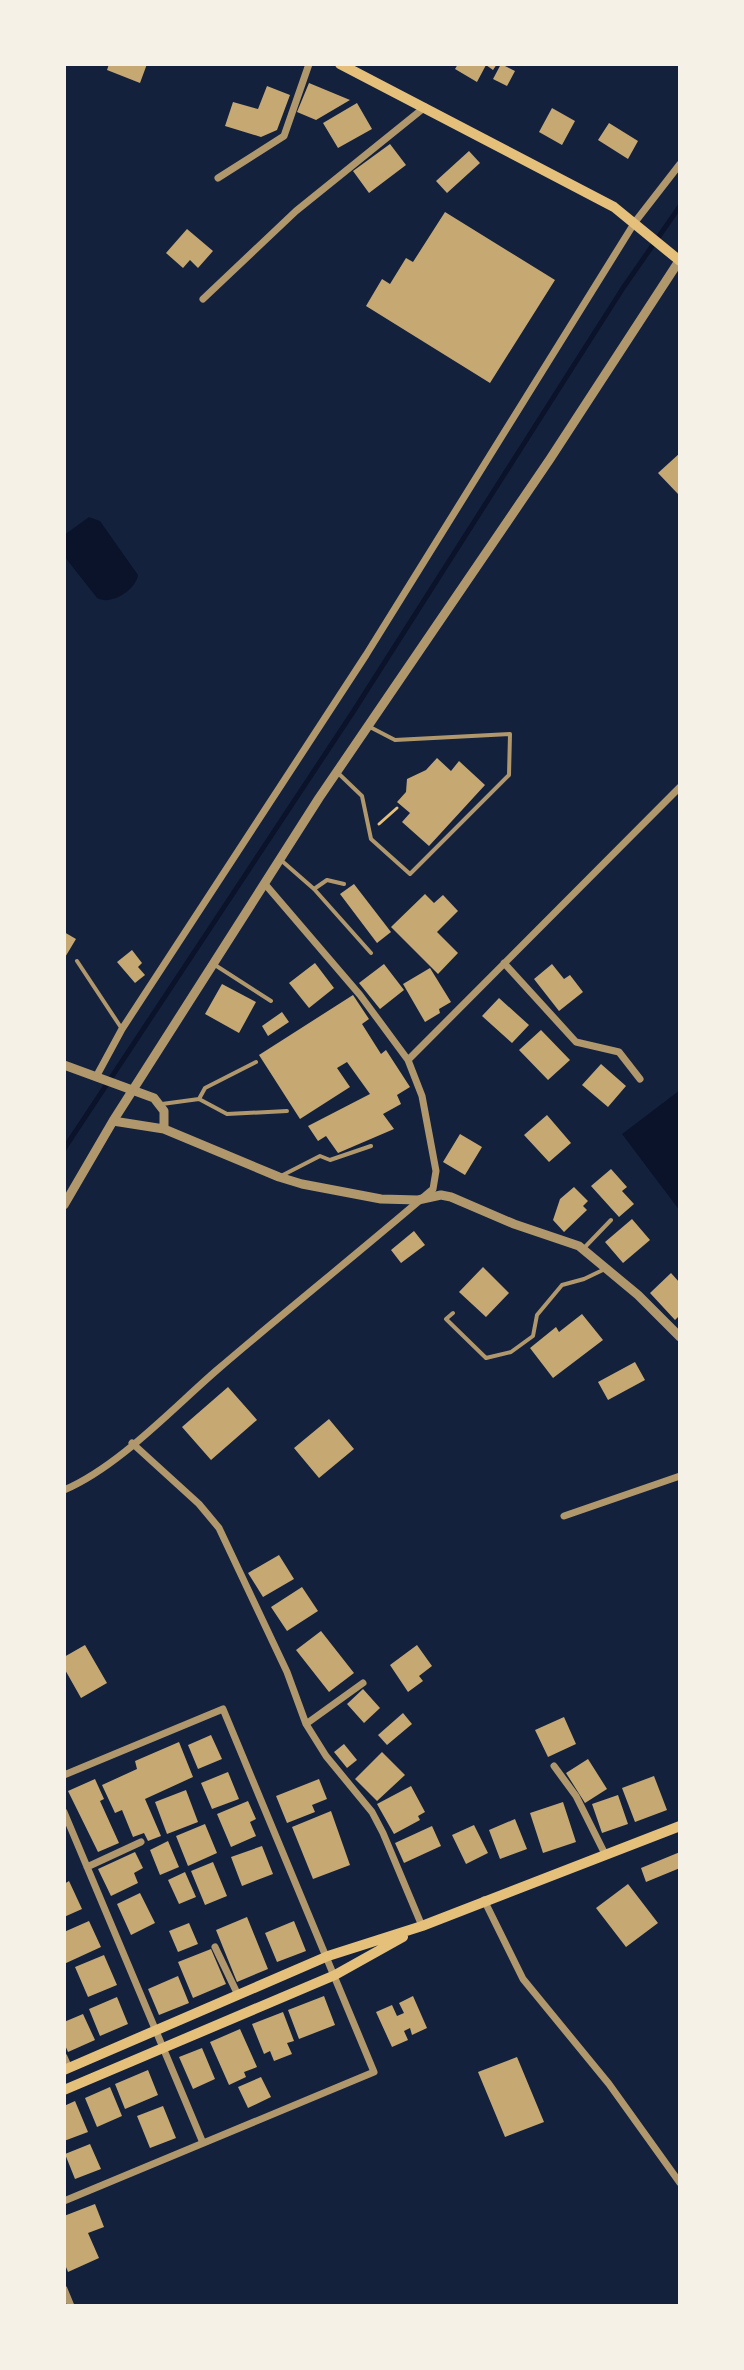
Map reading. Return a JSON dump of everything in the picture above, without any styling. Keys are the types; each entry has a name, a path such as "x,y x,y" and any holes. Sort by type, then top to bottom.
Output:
{"main road":[{"path":"340,64 614,207 678,259"},
{"path":"67,2069 328,1956 422,1926 680,1826"},
{"path":"64,2090 335,1975 422,1926"}],"street":[{"path":"218,178 284,136 309,64"},
{"path":"203,299 306,202 425,107"},
{"path":"96,1077 122,1029 680,164"},
{"path":"64,1205 113,1121 336,772 550,459 678,259"},
{"path":"408,1060 680,787"},
{"path":"64,1490 90,1478 433,1189 436,1178 422,1096 408,1060 360,995 265,884"},
{"path":"504,963 576,1042 619,1052 640,1079"},
{"path":"64,1065 134,1089 160,1104 164,1111 164,1129"},
{"path":"113,1121 164,1129 279,1177 381,1199 418,1200 441,1195 464,1201 514,1224 569,1241 583,1249 608,1268 680,1337"},
{"path":"132,1443 199,1504 219,1528 287,1672 306,1724 326,1756 372,1812 422,1926"},
{"path":"564,1516 680,1476"},
{"path":"306,1724 363,1683"},
{"path":"64,1775 223,1709 374,2072 64,2201"},
{"path":"554,1766 576,1796 605,1854"},
{"path":"64,1812 203,2143"},
{"path":"87,1867 141,1842"},
{"path":"484,1900 523,1979 609,2084 680,2183"},
{"path":"215,1947 238,1995"},
{"path":"64,2057 67,2069"},
{"path":"64,2289 71,2306"}],"lane":[{"path":"336,772 362,796 371,839 410,874 509,775 510,734 395,740 368,725"},
{"path":"280,860 314,889 371,953"},
{"path":"314,889 327,880 344,884"},
{"path":"77,961 122,1029"},
{"path":"213,964 271,1001"},
{"path":"199,1099 205,1088 256,1062"},
{"path":"160,1104 199,1099 227,1114 287,1111"},
{"path":"279,1177 320,1156 330,1160 371,1146"},
{"path":"583,1249 611,1220"},
{"path":"453,1313 446,1319 486,1358 511,1352 533,1336 537,1315 562,1285 608,1268"}],"path":[{"path":"369,833 397,808"}],"water":[{"path":"89,517 100,521 138,575 133,586 116,598 97,598 64,556 64,535"},
{"path":"680,1090 680,1211 622,1134"}],"building":[{"path":"109,64 147,64 140,83 107,70"},
{"path":"458,64 497,64 493,70 486,65 477,82 455,69"},
{"path":"501,64 515,71 507,86 493,79"},
{"path":"309,83 350,100 316,120 297,112"},
{"path":"267,86 290,95 277,130 261,137 225,126 233,102 258,109"},
{"path":"357,103 372,129 338,148 323,123"},
{"path":"552,108 575,121 562,145 539,132"},
{"path":"609,123 638,141 628,159 598,140"},
{"path":"390,144 406,165 369,193 353,171"},
{"path":"469,151 480,163 447,193 436,181"},
{"path":"445,212 555,280 490,383 366,306 382,279 390,284 406,258 413,262"},
{"path":"187,229 213,251 198,268 190,260 183,268 166,253"},
{"path":"680,453 680,493 678,494 658,473"},
{"path":"437,758 451,771 459,761 485,785 429,846 402,822 410,813 397,802 406,792 407,779 426,770"},
{"path":"354,884 391,932 377,943 340,894"},
{"path":"425,894 434,903 443,895 458,911 437,932 458,953 438,974 391,927"},
{"path":"64,932 76,939 64,959"},
{"path":"132,950 142,963 138,967 145,975 135,983 117,962"},
{"path":"315,963 334,988 309,1008 289,983"},
{"path":"384,964 404,990 380,1009 359,983"},
{"path":"552,964 564,979 570,975 583,992 559,1011 534,979"},
{"path":"430,968 451,1002 425,1022 403,984"},
{"path":"222,984 256,1002 239,1033 205,1014"},
{"path":"353,995 369,1019 362,1024 381,1054 386,1050 410,1087 397,1095 401,1104 383,1114 394,1129 338,1153 326,1136 318,1141 308,1126 370,1094 347,1062 337,1068 350,1087 300,1119 259,1055"},
{"path":"499,998 529,1025 512,1043 482,1016"},
{"path":"282,1012 289,1022 268,1036 262,1026"},
{"path":"541,1030 570,1060 548,1080 519,1050"},
{"path":"601,1064 626,1086 608,1107 582,1085"},
{"path":"547,1115 571,1143 549,1162 524,1135"},
{"path":"460,1134 482,1147 465,1175 443,1162"},
{"path":"611,1169 627,1187 622,1191 634,1204 619,1217 591,1186"},
{"path":"574,1187 588,1201 583,1206 587,1210 564,1232 553,1220 560,1199"},
{"path":"632,1219 650,1240 623,1263 605,1242"},
{"path":"414,1231 425,1245 401,1263 391,1250"},
{"path":"483,1267 509,1293 486,1317 459,1292"},
{"path":"671,1273 680,1283 680,1315 675,1320 650,1293"},
{"path":"582,1314 603,1340 553,1378 530,1348 556,1327 559,1332"},
{"path":"635,1362 645,1380 608,1400 598,1382"},
{"path":"228,1387 257,1420 211,1460 182,1427"},
{"path":"329,1419 354,1449 319,1478 294,1448"},
{"path":"279,1555 294,1579 263,1597 248,1573"},
{"path":"302,1587 318,1611 287,1631 271,1607"},
{"path":"321,1631 354,1673 329,1692 296,1650"},
{"path":"85,1645 107,1683 81,1698 64,1668 64,1657"},
{"path":"417,1645 432,1666 419,1676 423,1681 408,1692 390,1665"},
{"path":"363,1689 380,1708 364,1723 347,1704"},
{"path":"403,1713 412,1724 387,1745 378,1735"},
{"path":"564,1717 576,1744 548,1757 535,1730"},
{"path":"211,1735 222,1759 198,1769 188,1745"},
{"path":"179,1742 193,1777 145,1799 161,1836 148,1841 144,1833 133,1837 122,1810 115,1813 102,1785 137,1769 135,1761"},
{"path":"344,1744 357,1760 347,1768 334,1752"},
{"path":"382,1752 405,1775 377,1801 355,1779"},
{"path":"588,1759 607,1789 585,1803 566,1773"},
{"path":"228,1772 239,1799 212,1809 201,1783"},
{"path":"654,1776 667,1810 635,1822 622,1788"},
{"path":"95,1779 104,1799 100,1801 119,1843 98,1852 68,1791"},
{"path":"319,1779 327,1799 312,1805 315,1812 287,1823 276,1796"},
{"path":"411,1786 425,1812 418,1816 420,1820 394,1834 377,1804"},
{"path":"186,1790 198,1822 167,1834 155,1802"},
{"path":"618,1795 628,1824 602,1833 592,1804"},
{"path":"248,1801 256,1819 250,1822 256,1836 231,1847 217,1814"},
{"path":"563,1802 576,1842 543,1853 530,1813"},
{"path":"331,1811 350,1865 313,1879 292,1827"},
{"path":"515,1819 527,1849 500,1859 489,1830"},
{"path":"205,1824 217,1853 188,1866 176,1836"},
{"path":"474,1825 488,1853 466,1864 452,1835"},
{"path":"432,1826 441,1846 404,1863 395,1843"},
{"path":"168,1841 179,1867 160,1875 150,1850"},
{"path":"262,1846 273,1874 242,1886 231,1857"},
{"path":"135,1852 143,1868 134,1873 138,1883 111,1896 98,1869"},
{"path":"680,1852 680,1868 646,1882 641,1868"},
{"path":"213,1862 227,1896 205,1905 191,1871"},
{"path":"185,1872 196,1897 179,1904 168,1880"},
{"path":"69,1881 82,1909 64,1917 64,1884"},
{"path":"628,1884 658,1923 626,1947 596,1908"},
{"path":"140,1893 155,1923 131,1935 117,1904"},
{"path":"247,1917 268,1969 237,1982 216,1930"},
{"path":"89,1921 101,1947 64,1964 64,1932"},
{"path":"294,1921 306,1951 277,1962 265,1933"},
{"path":"189,1923 198,1944 178,1952 169,1931"},
{"path":"211,1949 226,1984 193,1998 178,1962"},
{"path":"104,1955 117,1985 88,1997 75,1967"},
{"path":"178,1976 189,2003 159,2015 148,1989"},
{"path":"324,1996 335,2025 299,2039 288,2010"},
{"path":"413,1996 427,2028 412,2035 410,2028 404,2031 408,2040 392,2047 376,2012 392,2005 397,2016 404,2013 399,2003"},
{"path":"117,1997 128,2024 100,2036 89,2009"},
{"path":"283,2012 294,2041 287,2043 292,2054 274,2061 270,2051 264,2054 252,2024"},
{"path":"83,2014 95,2040 68,2052 64,2043 64,2022"},
{"path":"240,2029 257,2067 244,2072 246,2077 229,2085 210,2042"},
{"path":"202,2048 215,2079 193,2089 179,2057"},
{"path":"517,2057 544,2122 505,2137 478,2072"},
{"path":"148,2070 158,2095 125,2109 115,2084"},
{"path":"261,2077 271,2097 248,2108 238,2087"},
{"path":"110,2087 122,2116 97,2127 85,2098"},
{"path":"75,2101 88,2132 64,2141 64,2106"},
{"path":"163,2106 176,2138 150,2148 137,2116"},
{"path":"90,2144 101,2169 75,2179 65,2154"},
{"path":"95,2204 104,2227 88,2233 99,2258 68,2272 64,2262 64,2216"}],"waterway":[{"path":"64,1149 353,712 623,288 680,206"}]}
